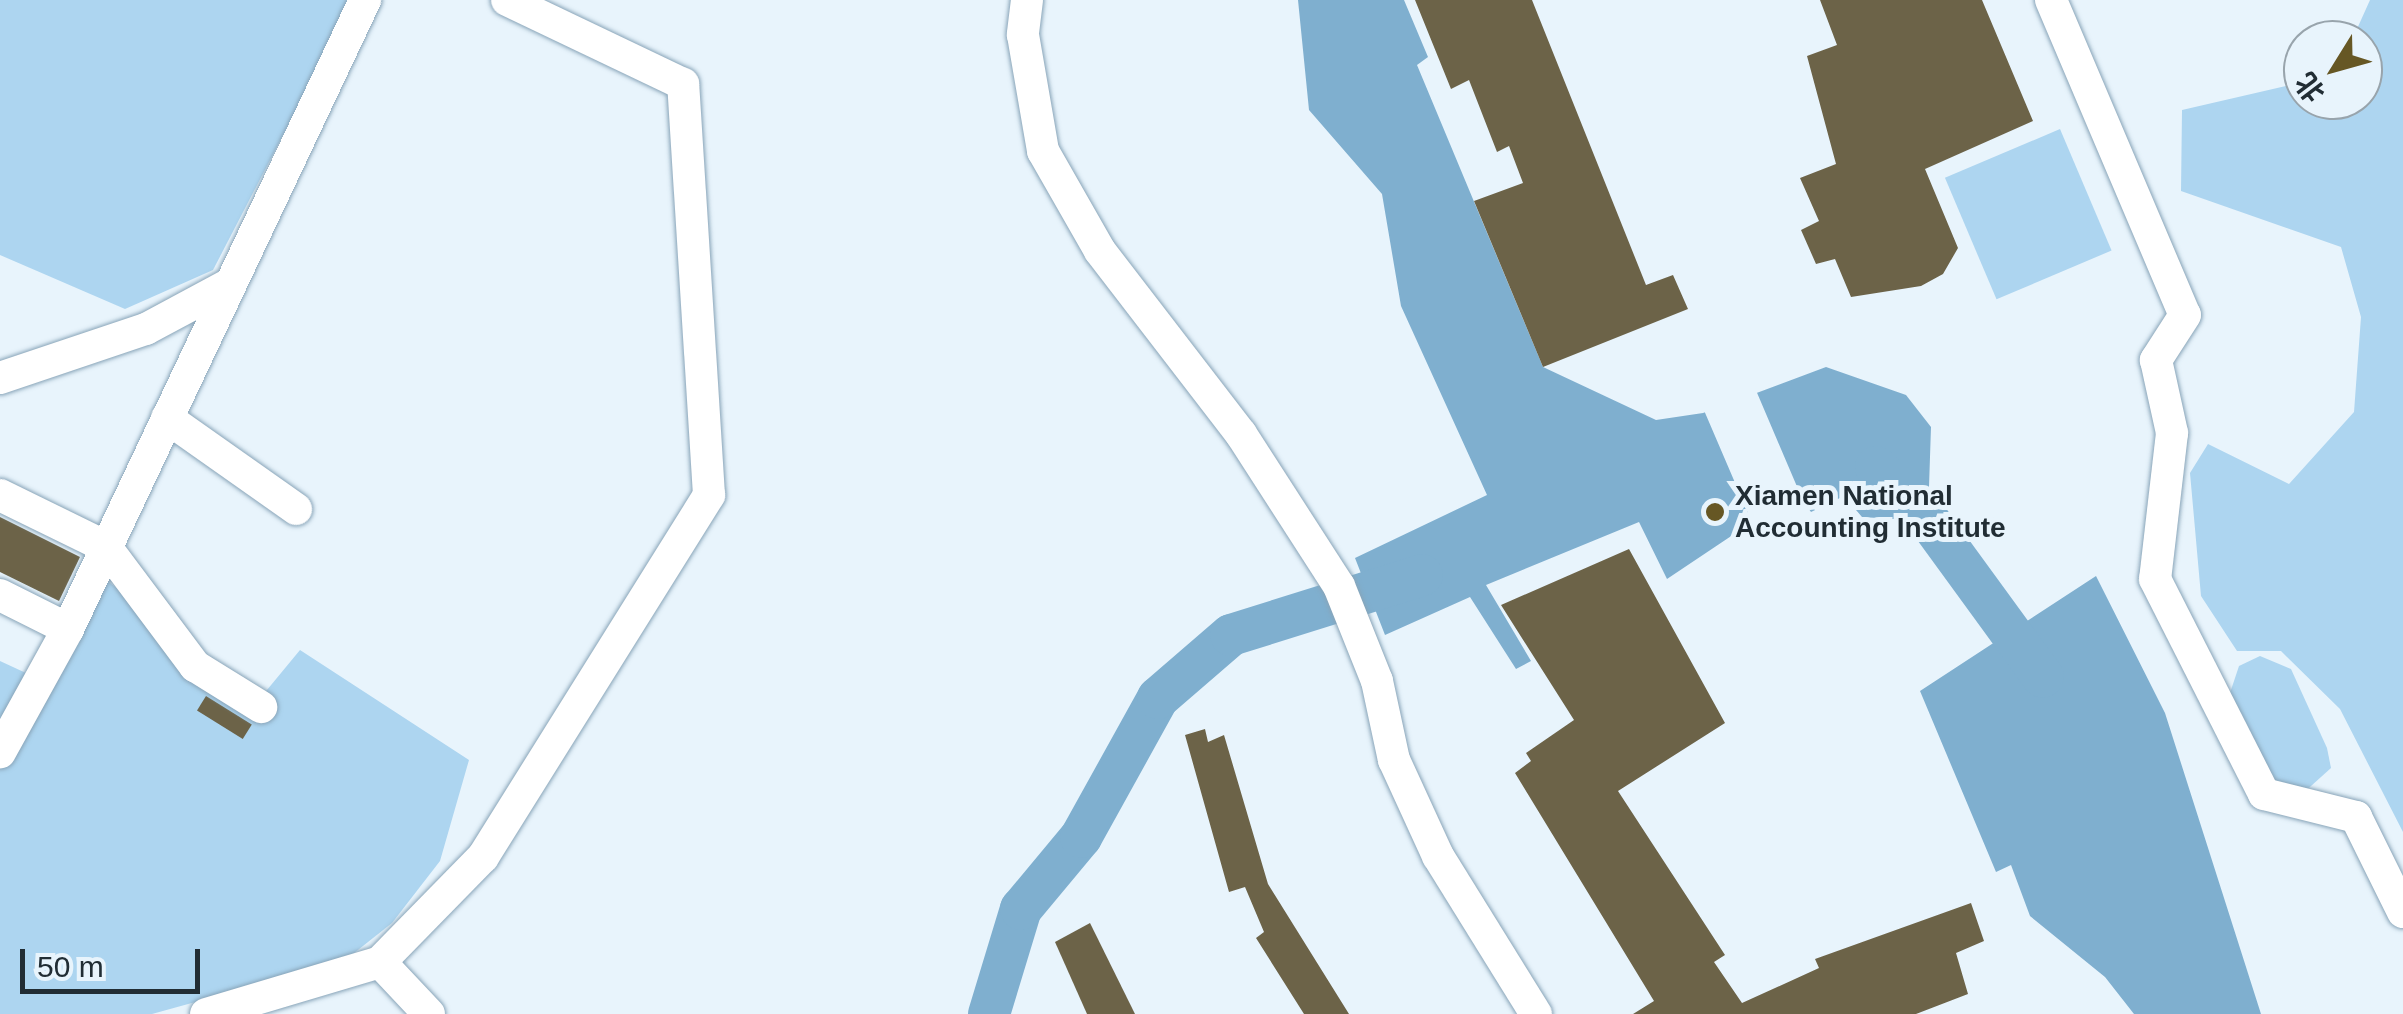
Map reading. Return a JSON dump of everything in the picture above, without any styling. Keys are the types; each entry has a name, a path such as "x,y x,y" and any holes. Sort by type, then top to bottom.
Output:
{"street":[{"path":"0,752 68,630 365,0"},
{"path":"206,1014 380,962 483,857 709,495 682,84 507,0"},
{"path":"1027,0 1023,35 1043,151 1100,251 1241,434 1339,586 1378,681 1394,760 1438,856 1536,1014"},
{"path":"2051,0 2185,314 2156,360 2172,433 2155,579 2264,794 2356,817 2403,912"},
{"path":"0,378 146,328 230,284"},
{"path":"166,418 296,509"},
{"path":"0,494 106,548 195,666 261,707"},
{"path":"0,596 68,630"},
{"path":"380,962 429,1014"}],"shaded area":[{"path":"0,0 353,0 213,270 125,309 0,255"},
{"path":"1298,0 1404,0 1428,57 1417,65 1543,367 1656,420 1703,413 1826,367 1906,395 1931,427 1929,487 1909,520 1862,517 1844,496 1811,512 1797,492 1667,579 1639,522 1486,585 1531,661 1516,669 1470,597 1385,635 1355,558 1487,495 1401,306 1382,194 1309,110"},
{"path":"2370,0 2403,0 2403,832 2340,709 2281,651 2237,651 2201,596 2190,473 2208,444 2289,484 2354,412 2361,317 2341,247 2181,191 2182,110 2283,87 2283,120 2383,120 2383,20 2361,20"},
{"path":"2060,129 2112,251 1997,299 1945,178"},
{"path":"2096,576 2165,713 2261,1014 2134,1014 2105,977 2030,916 2011,865 1996,872 1920,691"},
{"path":"106,580 262,696 300,650 469,760 440,861 392,923 344,961 152,1014 0,1014 0,661 54,686"},
{"path":"2260,656 2291,669 2327,748 2331,768 2301,795 2277,789 2230,693 2239,666"}],"pier":[{"path":"1755,388 1810,517 1796,499 1754,527 1703,408"}],"building":[{"path":"1415,0 1532,0 1646,285 1673,275 1688,309 1543,367 1474,201 1523,183 1509,146 1497,152 1469,80 1451,89"},
{"path":"1820,0 1982,0 2033,121 1925,169 1958,248 1943,274 1921,286 1851,297 1835,259 1816,264 1801,230 1819,221 1800,178 1836,164 1807,56 1837,45"},
{"path":"0,517 80,557 59,601 0,572"},
{"path":"1629,549 1725,723 1618,791 1725,955 1714,962 1742,1003 1819,968 1815,959 1971,903 1984,941 1956,953 1968,994 1916,1014 1633,1014 1654,1001 1515,773 1531,761 1526,753 1574,720 1501,605"},
{"path":"206,696 252,725 243,739 197,710"},
{"path":"1205,729 1208,742 1224,735 1268,884 1349,1014 1304,1014 1256,938 1264,932 1245,887 1229,892 1185,735"},
{"path":"1090,923 1135,1014 1087,1014 1055,942"}],"waterway":[{"path":"1876,467 1922,511 2043,677"},
{"path":"989,1014 1021,909 1081,837 1158,698 1231,635 1422,575"}],"place":[{"name":"Xiamen National Accounting Institute","path":"1715,512"}]}
